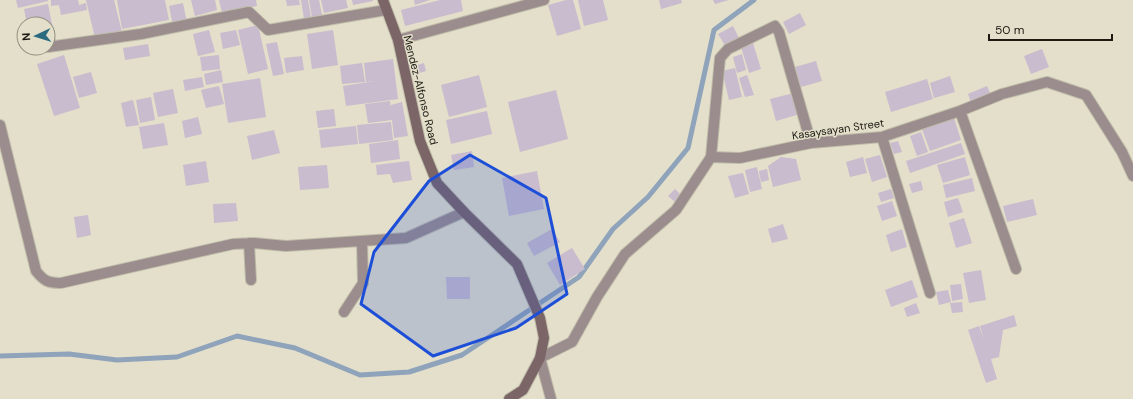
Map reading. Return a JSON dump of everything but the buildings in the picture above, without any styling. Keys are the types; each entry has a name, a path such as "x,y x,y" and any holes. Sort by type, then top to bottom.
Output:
{"main road":[{"name":"Mendez-Alfonso Road","path":"383,0 398,40 420,141 437,183 517,264 540,318 544,338 540,358 523,390 509,399"}],"street":[{"path":"398,40 544,0"},
{"path":"56,46 142,34 249,12 268,30 386,10"},
{"path":"551,399 540,358 572,342 597,297 625,254 676,210 711,157 720,58 728,49 775,26 779,32 811,143"},
{"name":"Kasaysayan Street","path":"711,157 740,158 811,143 882,137 960,111 1002,94 1047,82 1086,95 1122,152 1133,176"},
{"path":"960,111 1016,269"},
{"path":"0,125 36,271 42,279 50,283 60,283 233,244 249,243 286,246 406,238 464,212"},
{"path":"882,137 930,293"},
{"path":"344,312 363,284 362,241"},
{"path":"249,243 251,280"}],"highlighted area":[{"path":"470,155 546,198 567,294 516,328 433,356 361,304 374,252 429,181"}],"waterway":[{"path":"0,356 69,354 117,360 177,357 237,336 295,348 360,375 409,372 462,355 579,277 613,229 648,197 688,148 714,30 754,0"}]}
